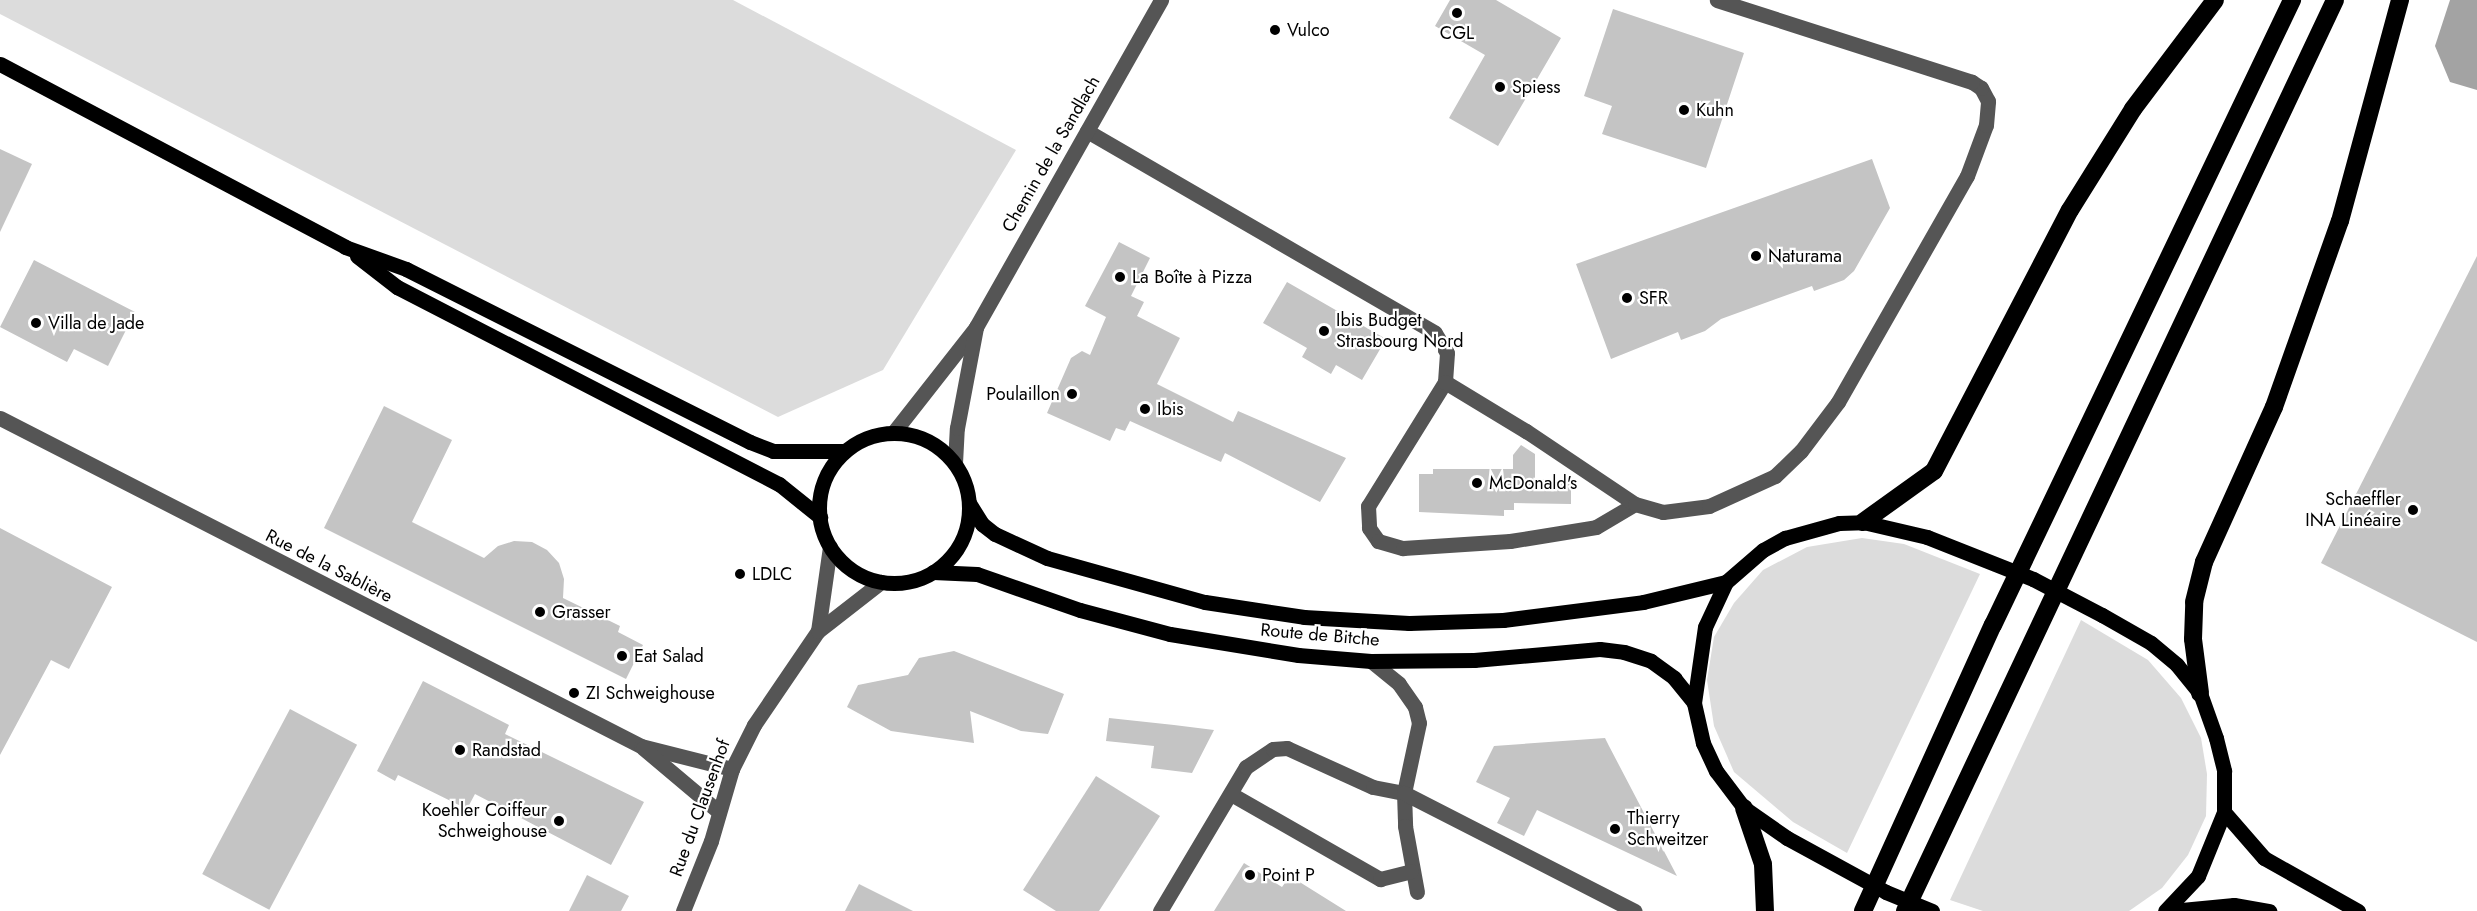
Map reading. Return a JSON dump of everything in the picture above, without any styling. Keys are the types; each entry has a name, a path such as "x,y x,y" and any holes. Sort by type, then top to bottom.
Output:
{"highway":[{"path":"1863,522 1934,471 2066,217 2133,109 2215,0"},
{"path":"1863,911 1992,624 2044,520 2292,0"},
{"path":"1905,911 2080,536 2335,0"},
{"path":"2200,693 2193,639 2194,602 2204,562 2274,407 2340,221 2400,0"},
{"path":"1744,808 1763,864 1765,911"}],"main road":[{"path":"0,64 345,247 406,269 750,442 773,451 845,451"},
{"path":"345,247 397,287 779,484 820,517"},
{"path":"893,433 927,442 955,464 969,503 969,519 957,550 933,572 899,583 881,582 844,564 830,547 820,517 820,493 826,478 845,451 867,438 893,433"},
{"name":"Route de Bitche","path":"969,503 982,524 995,534 1047,558 1205,602 1304,617 1409,623 1503,620 1643,602 1726,582"},
{"path":"1932,911 1886,891 1787,838 1744,808 1716,771 1703,743 1694,703 1705,627 1726,582 1763,550 1785,538 1813,529 1863,522 1927,537 2033,579 2151,643 2177,665 2200,693 2224,771 2224,812 2198,876 2165,911"},
{"name":"Route de Bitche","path":"933,572 977,574 1080,609 1180,636 1298,655 1371,661 1474,660 1600,649 1624,652 1651,661 1674,678 1694,703"},
{"path":"2224,812 2264,858 2358,911"},
{"path":"2170,911 2234,905 2269,911"}],"street":[{"name":"Chemin de la Sandlach","path":"893,433 976,327 1161,0"},
{"path":"1445,382 1526,431 1635,504 1663,512 1708,506 1751,489 1775,476 1801,451 1838,402 1967,176 1978,151 1989,111 1986,94 1972,82 1939,70 1717,0"},
{"path":"1087,131 1435,333 1447,352 1445,382 1368,506 1369,528 1378,541 1403,548 1510,541 1596,527 1635,504"},
{"name":"Chemin de la Sandlach","path":"955,464 957,428 976,327"},
{"name":"Rue de la Sablière","path":"0,418 641,746 732,769"},
{"name":"Rue du Clausenhof","path":"818,631 830,547"},
{"name":"Rue du Clausenhof","path":"682,911 719,812 732,769 754,725 818,631 881,582"},
{"path":"1371,661 1399,684 1415,707 1419,736 1404,793 1411,872 1417,891"},
{"name":"Rue de la Sablière","path":"641,746 719,812"},
{"path":"1160,911 1245,767 1272,749 1287,748 1373,787 1404,793 1635,911"},
{"path":"1231,794 1380,879 1411,872"}],"shaded area":[{"path":"0,0 733,0 1016,150 883,370 778,417 0,14"},
{"path":"2450,0 2477,0 2477,90 2450,82 2435,46"},
{"path":"1862,538 1904,544 1980,574 1847,853 1793,822 1734,772 1714,726 1707,680 1714,637 1734,603 1763,570 1807,547"},
{"path":"2081,620 2148,660 2181,698 2201,738 2207,774 2206,816 2188,855 2162,888 2129,911 1983,911 1950,900"}],"building":[{"name":"Spiess","path":"1450,0 1496,0 1561,38 1498,146 1449,118 1485,55 1435,26"},
{"path":"1613,9 1744,53 1706,168 1602,134 1612,106 1584,96"},
{"path":"0,149 32,164 0,232"},
{"name":"Naturama","path":"1872,159 1890,208 1854,271 1844,280 1814,291 1812,286 1721,319 1705,331 1681,340 1678,332 1611,359 1576,264"},
{"name":"Ibis","path":"1119,242 1150,258 1131,296 1144,302 1137,316 1180,338 1157,384 1233,422 1238,411 1346,458 1320,502 1225,453 1221,462 1130,421 1125,431 1116,428 1110,441 1047,413 1071,358 1082,351 1090,355 1106,317 1085,306"},
{"name":"Schaeffler INA Linéaire","path":"2477,256 2477,642 2321,563"},
{"path":"34,260 135,312 108,366 74,349 67,362 0,327"},
{"name":"Ibis Budget Strasbourg Nord","path":"1287,282 1386,339 1362,380 1336,365 1331,374 1302,357 1307,348 1263,323"},
{"path":"384,406 452,440 412,522 484,558 498,546 514,541 532,542 547,550 559,563 564,579 563,598 620,626 618,632 643,645 626,679 324,528"},
{"name":"McDonald's","path":"1521,445 1535,454 1535,479 1571,479 1571,504 1514,503 1514,510 1504,510 1504,516 1419,512 1419,474 1433,474 1433,469 1513,469 1513,455"},
{"path":"0,528 112,587 69,669 51,660 0,755"},
{"path":"954,651 1064,694 1048,734 1021,731 970,711 974,743 891,731 847,707 858,685 908,675 919,658"},
{"path":"423,681 509,725 505,734 644,802 611,865 475,794 467,809 398,775 395,781 377,771"},
{"path":"290,709 357,745 269,910 202,874"},
{"path":"1109,718 1214,730 1192,773 1151,768 1154,746 1106,741"},
{"name":"Thierry Schweitzer","path":"1605,738 1677,876 1537,810 1524,836 1497,823 1510,798 1476,782 1494,746"},
{"path":"1096,776 1160,816 1099,911 1056,911 1023,890"},
{"name":"Point P","path":"1244,863 1282,887 1290,876 1346,911 1214,911"},
{"path":"587,875 629,896 621,911 569,911"},
{"path":"859,884 913,911 845,911"}],"place":[{"name":"CGL","path":"1457,13"},
{"name":"Vulco","path":"1275,30"},
{"name":"Spiess","path":"1500,87"},
{"name":"Kuhn","path":"1684,110"},
{"name":"Naturama","path":"1756,256"},
{"name":"La Boîte à Pizza","path":"1120,277"},
{"name":"SFR","path":"1627,298"},
{"name":"Villa de Jade","path":"36,323"},
{"name":"Ibis Budget Strasbourg Nord","path":"1324,331"},
{"name":"Poulaillon","path":"1072,394"},
{"name":"Ibis","path":"1145,409"},
{"name":"McDonald's","path":"1477,483"},
{"name":"Schaeffler INA Linéaire","path":"2413,510"},
{"name":"LDLC","path":"740,574"},
{"name":"Grasser","path":"540,612"},
{"name":"Eat Salad","path":"622,656"},
{"name":"ZI Schweighouse","path":"574,693"},
{"name":"Randstad","path":"460,750"},
{"name":"Koehler Coiffeur Schweighouse","path":"559,821"},
{"name":"Thierry Schweitzer","path":"1615,829"},
{"name":"Point P","path":"1250,875"}]}
